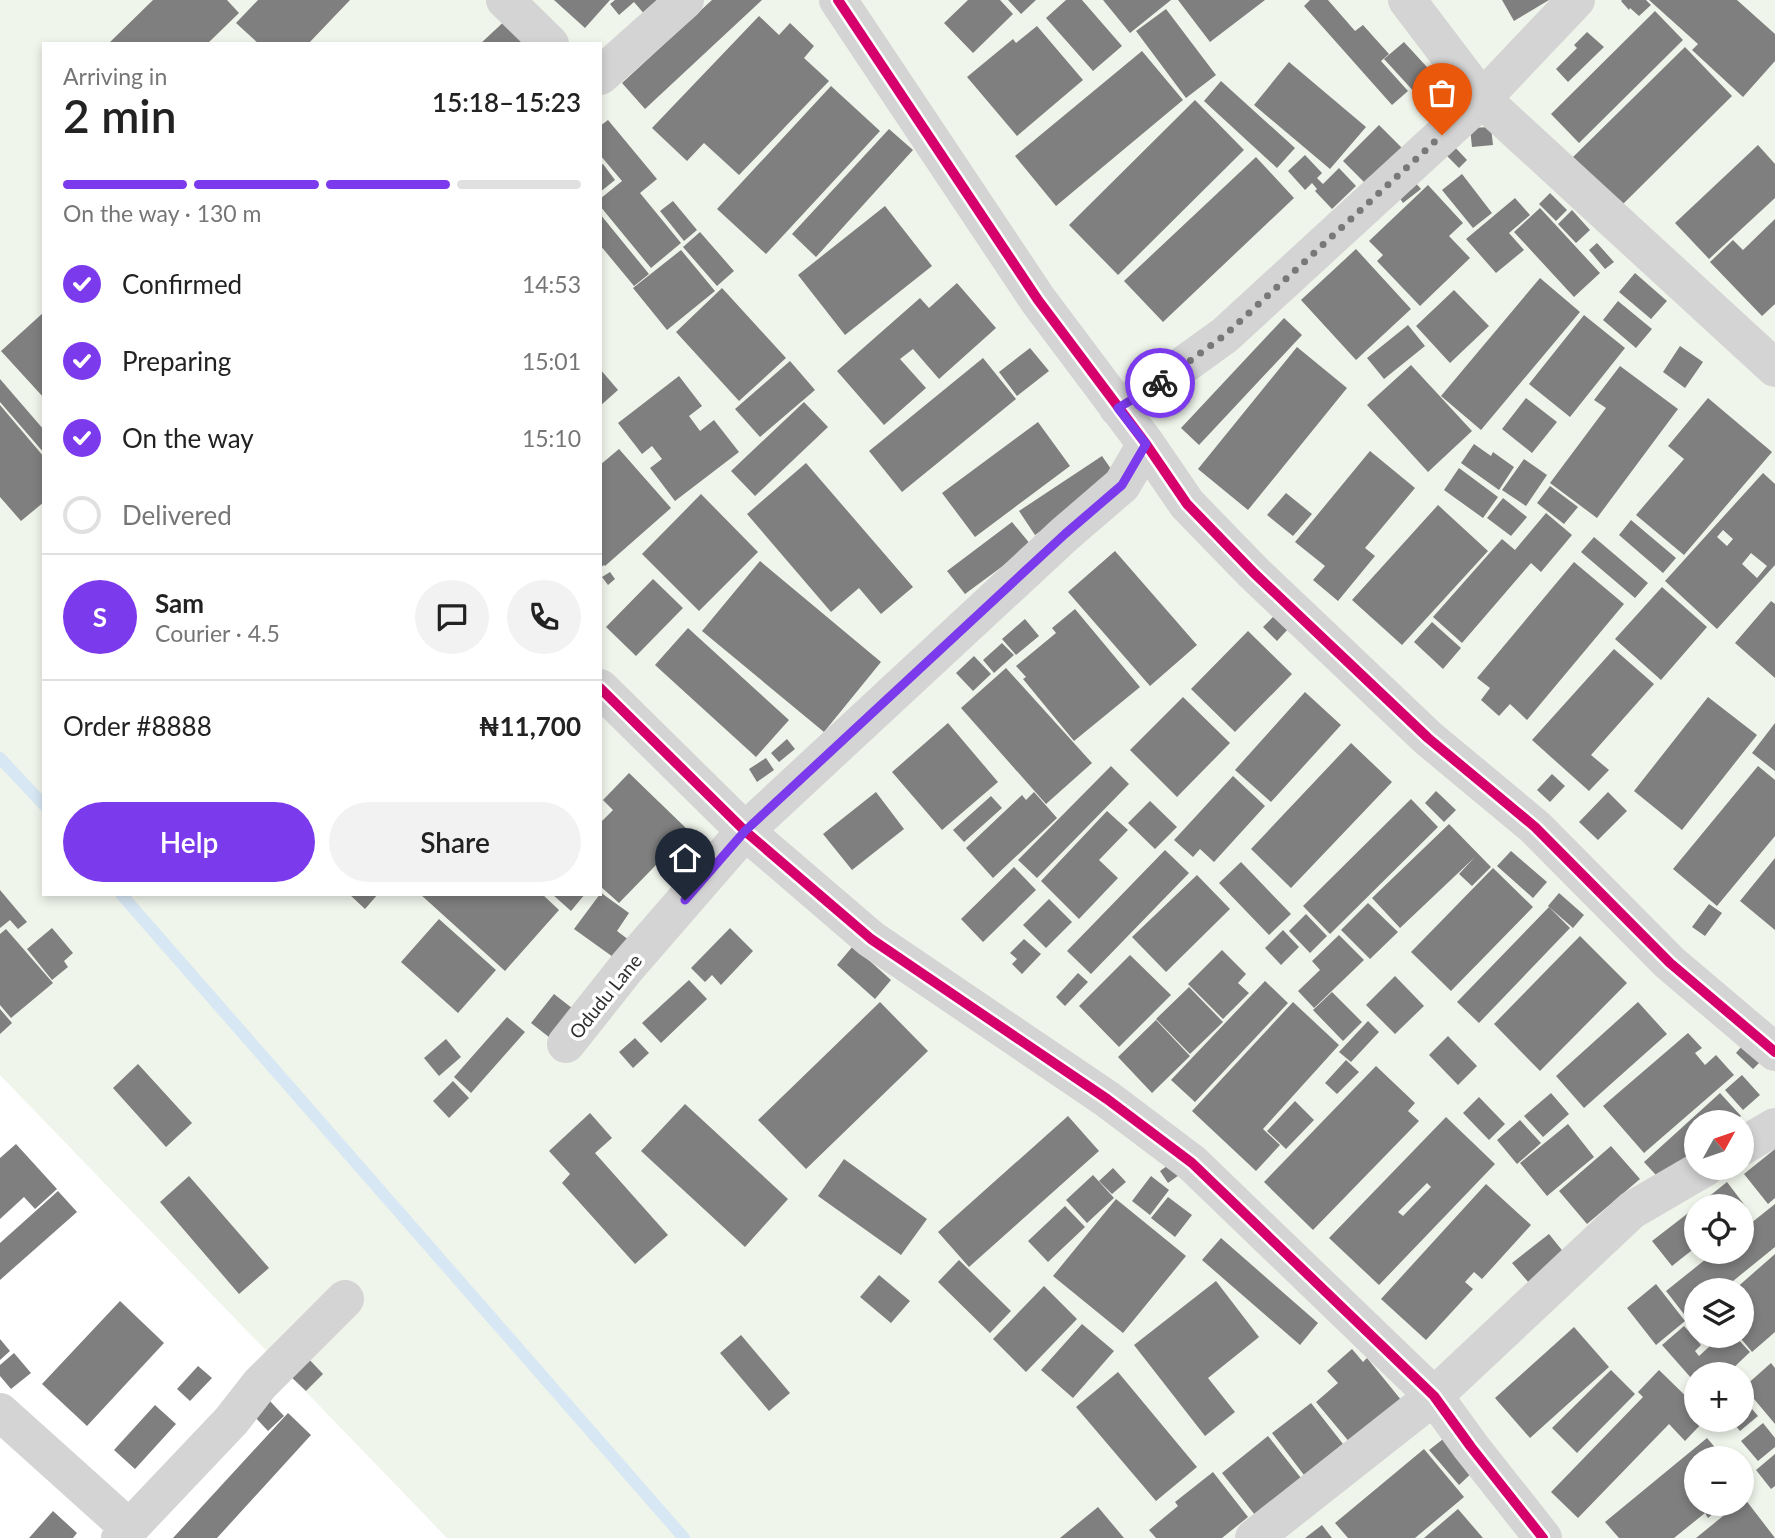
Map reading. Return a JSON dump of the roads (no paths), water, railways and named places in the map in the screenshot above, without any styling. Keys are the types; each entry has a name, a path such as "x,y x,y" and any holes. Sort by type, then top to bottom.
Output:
{"street":[{"path":"505,0 548,42"},
{"path":"602,74 685,0"},
{"path":"838,0 1038,300 1146,444 1187,504 1264,582 1428,738 1535,827 1670,962 1775,1052"},
{"path":"1407,0 1482,99 1775,368"},
{"path":"1118,408 1160,382 1225,335 1482,99 1576,0"},
{"name":"Odudu Lane","path":"566,1044 627,967 745,831 1065,534 1122,485 1146,444"},
{"path":"602,690 745,831 871,939 1107,1099 1192,1163 1434,1396 1543,1538"},
{"path":"1754,1140 1775,1128"},
{"path":"1254,1538 1434,1396 1632,1210 1684,1180"},
{"path":"0,1412 125,1533 231,1421 260,1384 345,1299"}],"waterway":[{"path":"0,758 42,803"},
{"path":"123,896 684,1538"}]}
